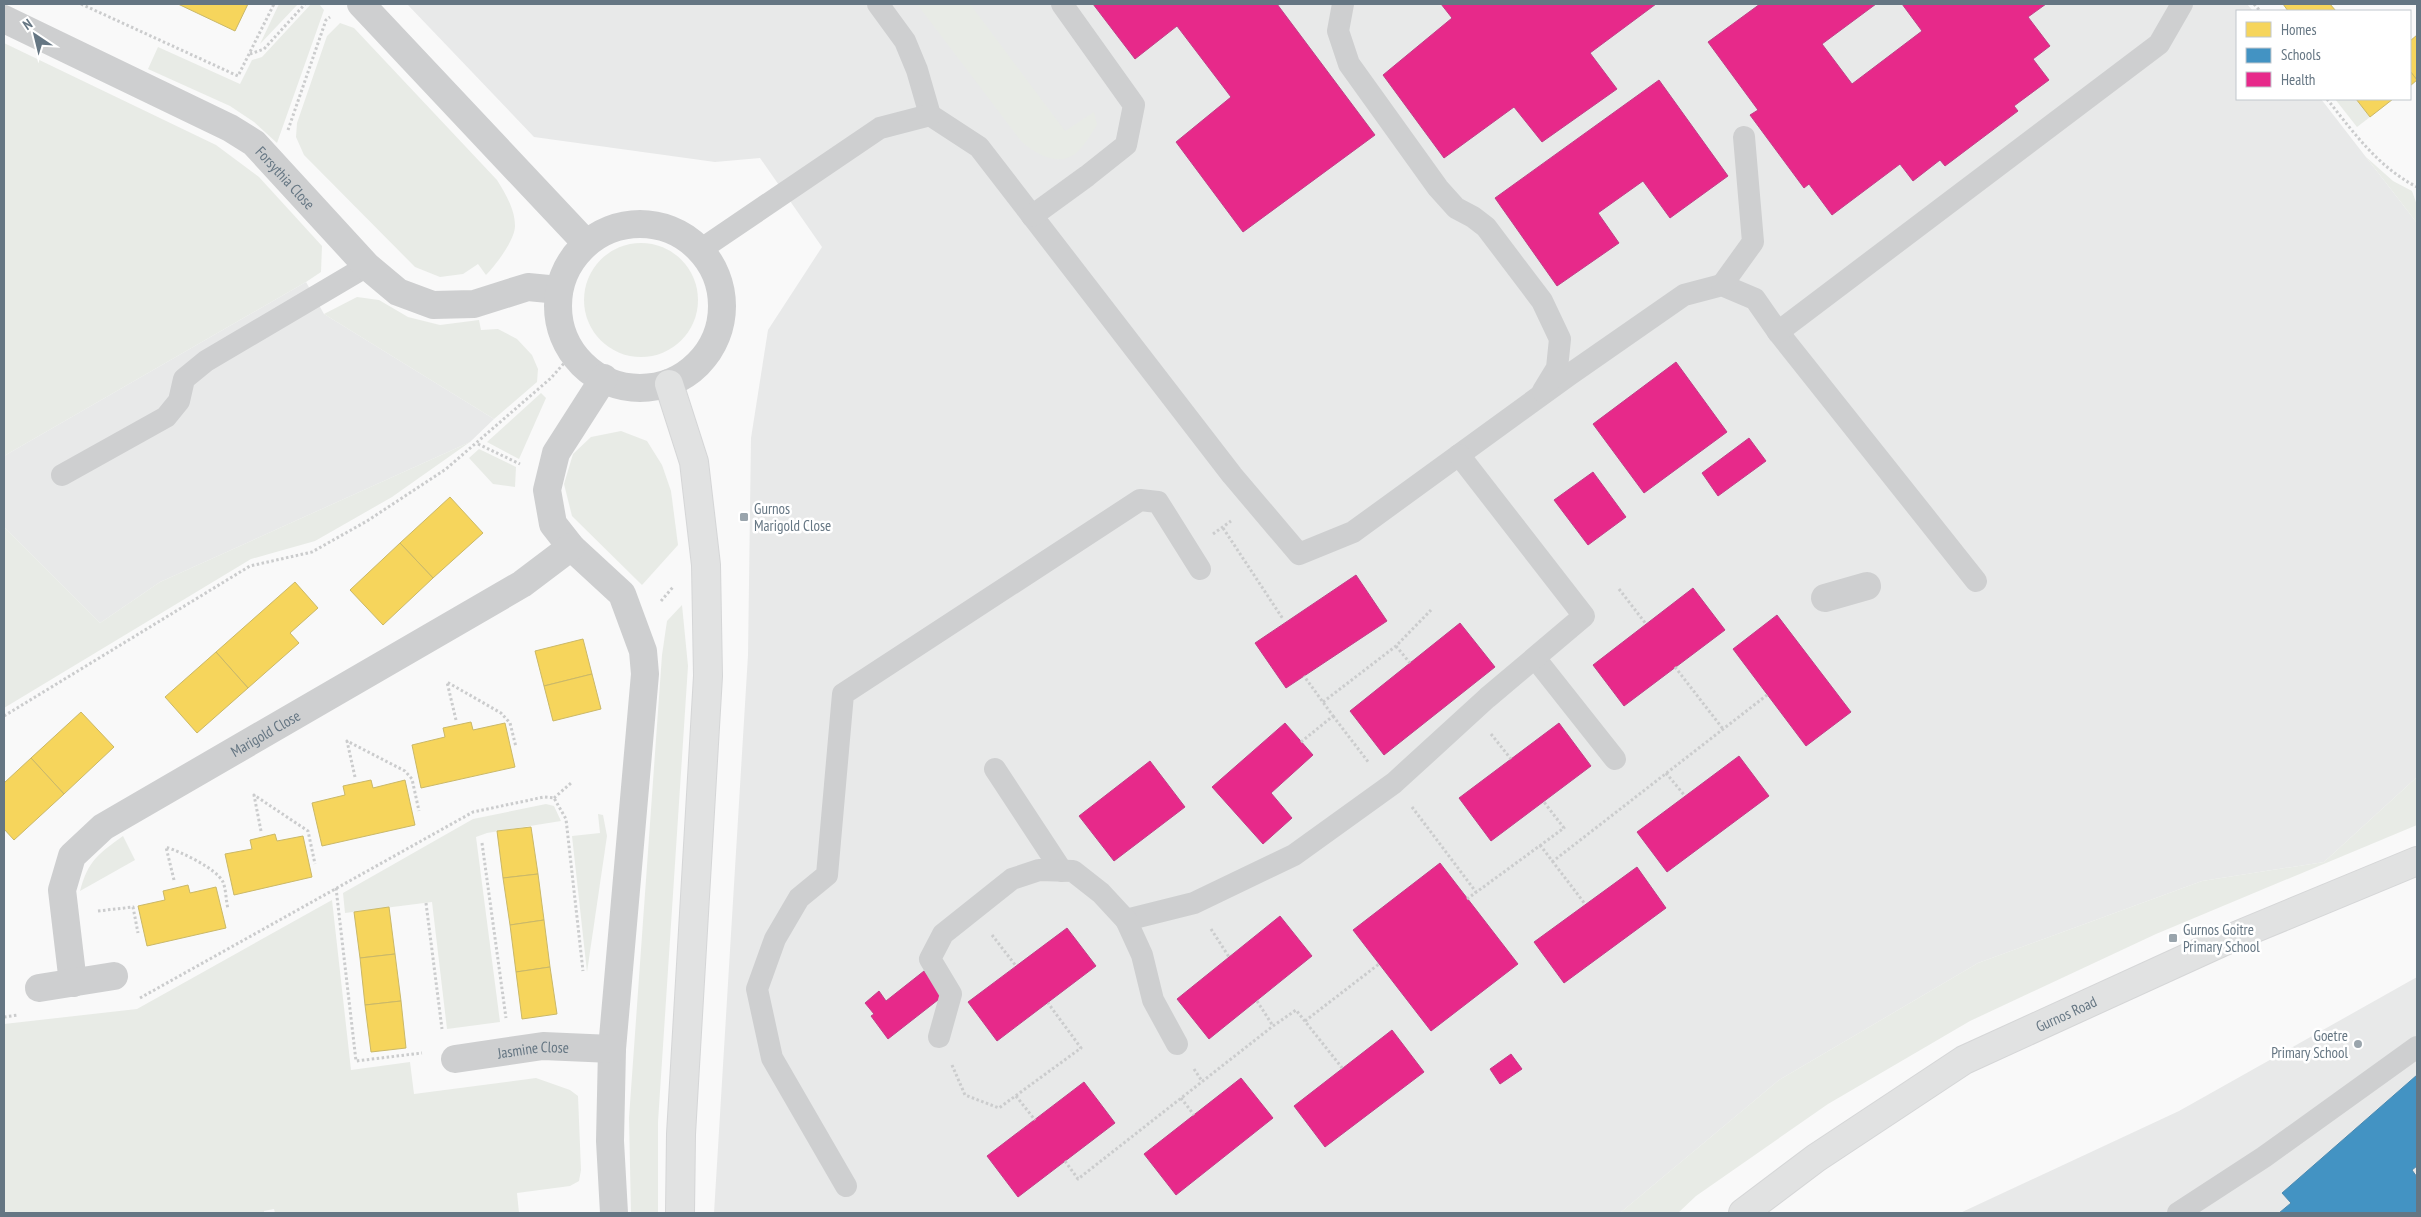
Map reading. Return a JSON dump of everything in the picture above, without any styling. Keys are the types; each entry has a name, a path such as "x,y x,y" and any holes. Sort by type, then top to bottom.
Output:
{"street":[{"path":"361,4 586,243"},
{"name":"Forsythia Close","path":"4,19 230,128 254,144 367,266 398,292 433,305 474,304 528,287 558,290"},
{"path":"632,224 657,225 681,234 700,250 714,270 717,278 721,293 721,318 714,340 701,361 688,374 669,384 631,388 604,378 581,364 565,342 557,317 558,290 568,264 586,243 608,230 632,224"},
{"path":"604,378 556,454 547,490 552,524 572,547 622,594 643,651 644,693 612,1048 610,1141 614,1213"},
{"path":"669,384 694,462 706,565 708,676 681,1134 680,1213"},
{"name":"Marigold Close","path":"72,983 62,890 72,856 103,827 522,584 572,547"},
{"path":"1825,598 1867,586"},
{"name":"Gurnos Road","path":"1743,1213 1816,1158 1964,1060 2231,938 2417,862"},
{"path":"39,988 114,976"},
{"name":"Jasmine Close","path":"455,1059 543,1046 612,1048"}],"lane":[{"path":"878,4 905,42 917,70 930,115 980,147 1232,475 1299,554 1353,532 1540,396 1684,295 1722,285 1755,299 1778,332 1976,581"},
{"path":"1032,216 1088,176 1126,144 1134,105 1062,4"},
{"path":"1343,4 1338,30 1349,64 1438,188 1456,208 1473,216 1486,227 1542,301 1560,339 1557,368 1540,396"},
{"path":"1778,332 2158,44 2182,4"},
{"path":"700,250 880,128 930,115"},
{"path":"1722,285 1753,242 1744,137"},
{"path":"62,475 166,417 179,401 184,379 206,361 367,266"},
{"path":"1126,920 1194,903 1294,855 1391,785 1584,616 1458,455"},
{"path":"846,1186 772,1058 757,989 775,939 799,898 827,876 842,694 1140,500 1158,502 1200,569"},
{"path":"1535,658 1614,759"},
{"path":"995,769 1062,871"},
{"path":"939,1037 951,994 930,959 943,934 1012,879 1039,870 1073,871 1101,893 1126,920 1142,955 1152,1000 1177,1044"},
{"path":"2178,1213 2264,1157 2417,1047"}],"path":[{"path":"81,4 238,76 274,4"},
{"path":"250,54 264,49 305,4"},
{"path":"276,166 326,20 334,12"},
{"path":"2328,100 2370,152 2393,173 2417,187"},
{"path":"4,716 250,566 312,552 446,470 478,444 551,378 573,353"},
{"path":"478,444 518,464"},
{"path":"1223,528 1283,619"},
{"path":"1618,589 1646,624"},
{"path":"1323,702 1396,646 1431,610"},
{"path":"1396,646 1410,662"},
{"path":"1675,667 1723,729"},
{"path":"1304,676 1333,716 1391,785 1476,892"},
{"path":"456,720 447,682 502,713 510,723 516,747"},
{"path":"1552,862 1767,695"},
{"path":"1301,742 1333,716"},
{"path":"355,777 347,741 405,771 412,780 418,811"},
{"path":"1666,773 1685,796"},
{"path":"135,1000 473,812 544,797 554,798 571,783"},
{"path":"261,831 254,795 308,831 315,864"},
{"path":"554,798 566,819 584,979 591,988 616,992"},
{"path":"1467,899 1564,828 1544,802"},
{"path":"482,843 506,1021 508,1051"},
{"path":"1540,846 1585,904"},
{"path":"174,880 166,847 182,852 210,870 223,882 228,909"},
{"path":"336,887 356,1061 411,1054"},
{"path":"426,903 440,1026 455,1059"},
{"path":"96,912 133,906 138,933"},
{"path":"972,909 1016,966"},
{"path":"1305,1021 1379,964"},
{"path":"1257,1000 1273,1026"},
{"path":"939,1037 965,1094 999,1108 1080,1048 1048,1003"},
{"path":"1065,1161 1078,1179 1296,1010 1343,1068"},
{"path":"4,1017 22,1015"},
{"path":"1016,1096 1035,1120"},
{"path":"1181,1098 1194,1115"}],"shaded area":[{"path":"279,4 298,4 260,44"},
{"path":"311,4 319,4 324,10 277,143 254,122 230,106 148,69 158,47 240,84 252,60 262,57"},
{"path":"407,4 2247,4 2252,10 2236,10 2236,100 2322,100 2417,223 2417,777 2324,862 2202,881 1978,963 1779,1080 1620,1213 714,1213 748,655 751,438 768,330 822,247 760,158 715,162 534,137"},
{"path":"917,4 970,4 1065,131 1094,112 1097,125 1081,148 1068,158 1053,159 1039,154 1021,141"},
{"path":"340,23 354,28 497,180 503,190 515,220 514,232 504,252 486,275 478,264 463,274 440,277 415,267 304,155 296,137 297,123 327,36"},
{"path":"4,43 216,145 259,177 322,246 321,272 306,282 4,456"},
{"path":"2336,100 2357,100 2370,117 2357,127"},
{"path":"2366,157 2393,181 2412,191 2417,205 2417,223"},
{"path":"641,243 663,247 681,260 694,278 698,300 694,322 681,340 663,353 641,357 619,353 601,340 588,322 584,300 588,278 601,260 619,247"},
{"path":"306,282 324,314 494,419 470,442 160,582 100,623 4,527 4,456"},
{"path":"357,297 379,300 408,317 440,325 479,320 481,330 498,329 517,339 532,355 538,369 537,382 494,419 324,314"},
{"path":"541,393 546,398 519,459 487,442"},
{"path":"621,431 647,441 662,465 671,491 678,545 642,585 572,516 564,484 573,454 591,437"},
{"path":"470,442 392,497 315,541 251,559 4,708 4,527 100,623 160,582"},
{"path":"479,449 516,467 515,487 493,484 469,458"},
{"path":"682,605 688,666 658,1122 658,1213 631,1213 629,1118 662,655 667,621"},
{"path":"2417,777 2417,825 2156,934 1970,1021 1828,1104 1696,1196 1678,1213 1620,1213 1779,1080 1978,963 2202,881 2324,862"},
{"path":"546,804 554,806 561,821 487,833 476,837 500,1022 447,1029 432,902 345,913 343,893 473,819"},
{"path":"598,814 603,815 607,836 587,972 572,836 600,833"},
{"path":"123,836 135,860 80,891 87,872 95,859"},
{"path":"332,900 351,1070 410,1062 414,1094 536,1078 570,1090 578,1096 581,1170 579,1181 570,1186 517,1193 519,1213 275,1213 274,1209 264,1211 264,1213 4,1213 4,1024 137,1009"},
{"name":"Goetre Primary School","path":"2417,977 2417,1213 1960,1213 2179,1111"}],"building: Homes":[{"path":"178,4 248,4 235,31"},
{"path":"2283,4 2330,4 2335,10 2287,10"},
{"path":"2417,35 2417,80 2411,72 2411,40"},
{"path":"2411,72 2417,80 2411,85"},
{"path":"2357,100 2392,100 2370,117"},
{"path":"450,497 483,533 433,578 400,543"},
{"path":"400,543 433,578 383,625 350,590"},
{"path":"295,582 318,608 290,633 299,643 248,688 216,652"},
{"path":"583,639 592,674 544,686 535,651"},
{"path":"216,652 248,688 197,733 165,697"},
{"path":"592,674 601,709 553,721 544,686"},
{"path":"81,712 114,747 64,794 31,758"},
{"path":"471,722 473,730 505,723 515,767 421,788 412,745 445,737 443,728"},
{"path":"31,758 64,794 14,840 4,829 4,783"},
{"path":"371,780 373,788 405,780 415,825 322,846 312,803 345,795 343,786"},
{"path":"531,827 538,874 503,878 497,831"},
{"path":"275,834 277,841 303,836 312,877 234,895 225,854 252,849 250,840"},
{"path":"538,874 544,920 510,925 503,878"},
{"path":"188,885 190,893 216,887 226,928 147,946 138,906 165,900 163,891"},
{"path":"389,907 395,954 360,958 354,912"},
{"path":"544,920 550,967 516,972 510,925"},
{"path":"395,954 401,1001 365,1005 360,958"},
{"path":"550,967 557,1014 522,1019 516,972"},
{"path":"401,1001 406,1048 371,1052 365,1005"}],"building: Schools":[{"path":"2417,1075 2417,1166 2412,1170 2417,1177 2417,1213 2279,1213 2291,1203 2282,1193"}],"building: Health":[{"path":"1093,4 1277,4 1375,135 1243,232 1176,142 1231,97 1177,26 1135,59"},
{"path":"1441,4 1656,4 1590,53 1617,89 1542,142 1514,107 1444,158 1383,75 1452,18"},
{"path":"1760,4 1876,4 1822,44 1852,84 1922,31 1902,4 2046,4 2028,17 2050,46 2033,59 2049,80 2014,106 2018,111 1945,166 1940,160 1913,181 1900,164 1832,215 1809,184 1804,188 1750,115 1758,110 1708,42"},
{"path":"1659,80 1728,176 1670,218 1643,181 1598,213 1619,243 1557,286 1495,198"},
{"path":"1676,362 1727,432 1644,493 1593,424"},
{"path":"1749,438 1766,461 1718,496 1702,473"},
{"path":"1593,472 1626,517 1588,545 1554,500"},
{"path":"1356,575 1387,621 1286,688 1255,643"},
{"path":"1693,588 1725,630 1624,706 1593,665"},
{"path":"1777,615 1851,712 1806,746 1733,649"},
{"path":"1460,623 1495,667 1384,755 1350,711"},
{"path":"1285,723 1313,755 1271,793 1292,818 1263,844 1212,787"},
{"path":"1559,723 1591,766 1491,841 1459,798"},
{"path":"1739,756 1769,796 1667,872 1637,832"},
{"path":"1150,761 1185,807 1114,861 1079,816"},
{"path":"1440,863 1518,964 1431,1031 1353,930"},
{"path":"1637,867 1666,908 1564,983 1534,942"},
{"path":"1280,916 1312,956 1209,1039 1177,999"},
{"path":"1067,928 1096,966 997,1041 968,1002"},
{"path":"924,971 943,996 888,1039 871,1016 874,1014 865,1003 879,991 886,1001"},
{"path":"1392,1030 1424,1072 1325,1147 1294,1106"},
{"path":"1511,1054 1522,1069 1500,1084 1490,1069"},
{"path":"1241,1078 1273,1118 1176,1195 1144,1154"},
{"path":"1084,1082 1115,1123 1018,1197 987,1156"}],"place":[{"name":"Gurnos Marigold Close","path":"744,517"},
{"name":"Gurnos Goitre Primary School","path":"2173,938"},
{"name":"Goetre Primary School","path":"2358,1044"}]}
